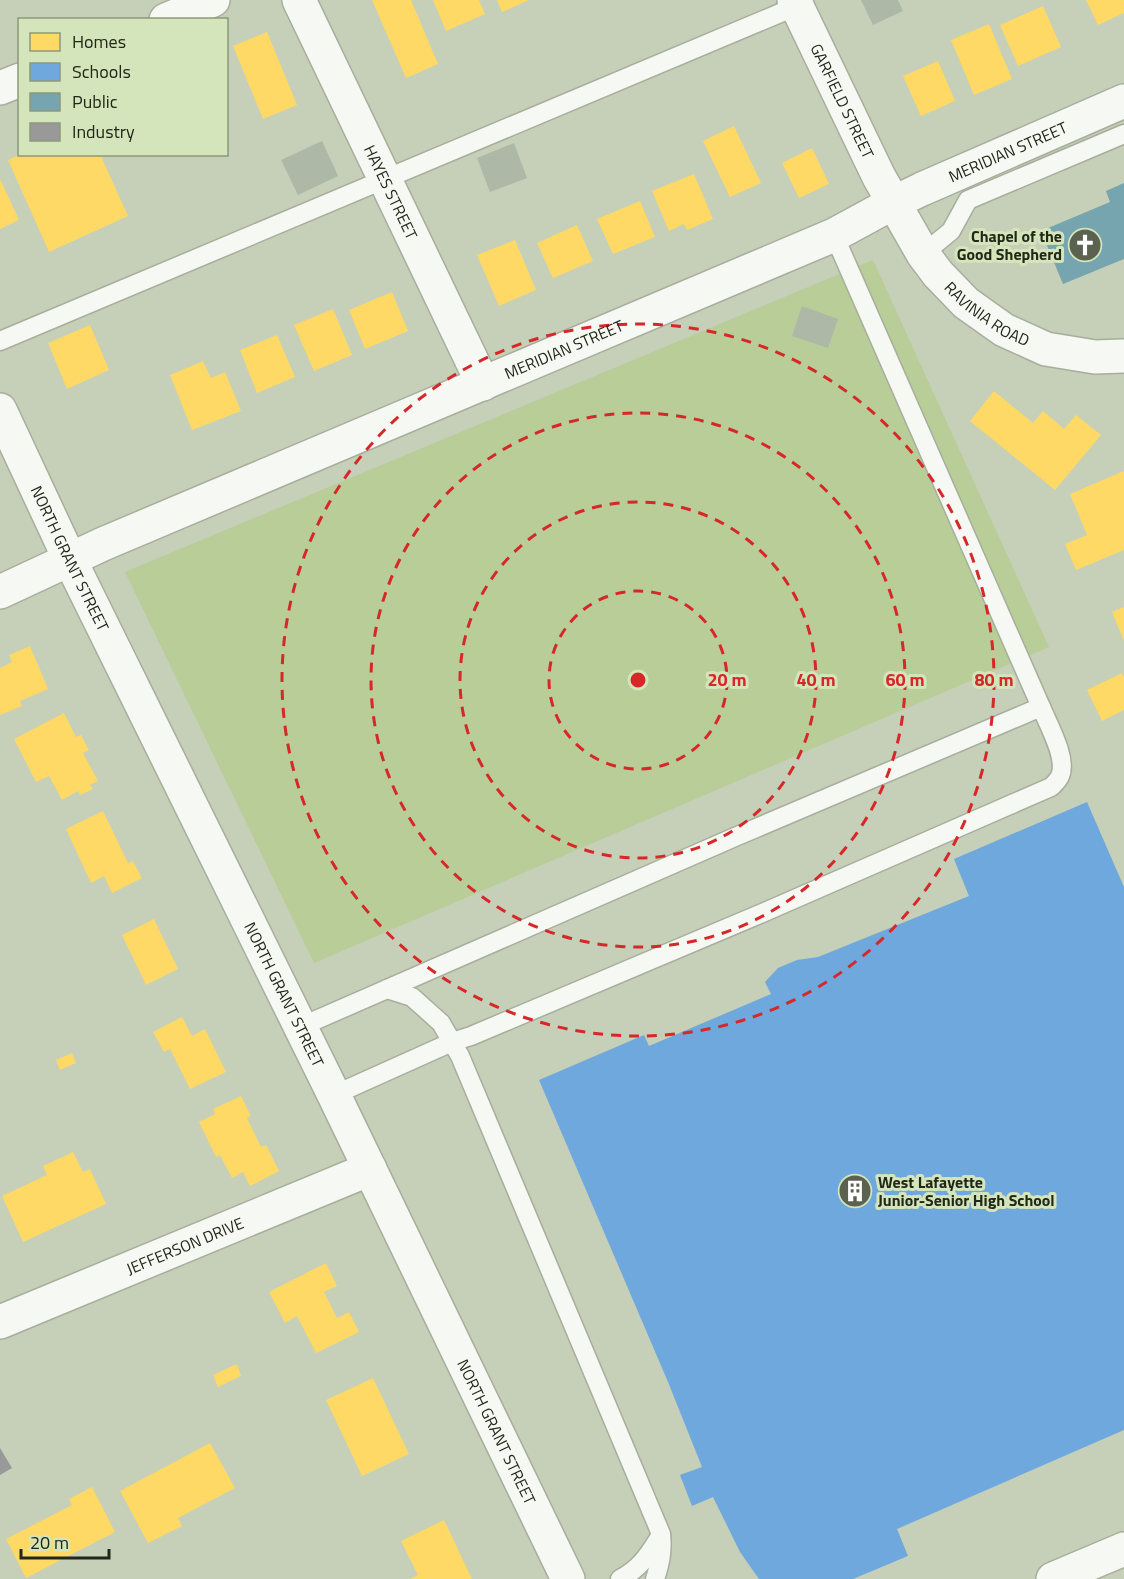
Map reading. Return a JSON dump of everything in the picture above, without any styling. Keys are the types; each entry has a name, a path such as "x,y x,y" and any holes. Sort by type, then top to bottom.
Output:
{"street":[{"path":"171,18 213,0"},
{"name":"HAYES STREET","path":"299,0 483,384"},
{"name":"GARFIELD STREET","path":"801,2 892,203"},
{"path":"0,88 18,81"},
{"name":"MERIDIAN STREET","path":"0,592 114,540 834,235 892,203 1124,101"},
{"name":"RAVINIA ROAD","path":"892,203 938,274 966,303 1004,330 1046,349 1095,357 1124,356"},
{"name":"NORTH GRANT STREET","path":"0,410 70,560 572,1578"},
{"name":"JEFFERSON DRIVE","path":"0,1322 370,1169"},
{"path":"1053,1579 1124,1549"}],"lane":[{"path":"0,341 801,2"},
{"path":"923,254 951,231 968,200 1124,134"},
{"path":"334,1095 452,1042 767,911 1051,787 1060,778 1062,769 1060,755 1041,707 834,235"},
{"path":"300,1027 1041,707"},
{"path":"387,989 412,997 441,1023 460,1056 661,1534 663,1548 655,1579"},
{"path":"620,1579 631,1574 644,1561 661,1534"}],"green space":[{"path":"873,260 1049,647 314,963 125,572"}],"building: Homes":[{"path":"372,0 411,0 438,64 406,78"},
{"path":"433,0 479,0 485,14 446,31"},
{"path":"497,0 529,0 502,12"},
{"path":"1086,0 1124,0 1124,13 1098,25"},
{"path":"1043,6 1061,47 1018,66 1000,25"},
{"path":"989,24 1012,79 974,95 951,40"},
{"path":"267,32 297,105 263,119 233,46"},
{"path":"938,61 955,101 921,116 903,76"},
{"path":"734,126 761,183 730,197 703,141"},
{"path":"812,148 829,184 799,198 782,163"},
{"path":"18,155 101,156 128,216 49,252 8,160"},
{"path":"694,174 713,219 687,230 684,224 669,231 652,191"},
{"path":"0,179 19,220 0,229"},
{"path":"640,201 655,237 613,254 597,219"},
{"path":"577,225 593,261 553,278 537,243"},
{"path":"515,240 536,290 499,306 477,255"},
{"path":"392,292 408,331 365,349 349,310"},
{"path":"333,309 352,355 314,371 294,325"},
{"path":"90,325 109,370 67,389 48,343"},
{"path":"277,335 295,377 257,393 240,350"},
{"path":"203,361 211,378 225,372 241,411 192,430 170,375"},
{"path":"994,391 1033,423 1043,411 1064,429 1076,415 1101,435 1055,490 970,421"},
{"path":"1124,471 1124,550 1076,570 1065,544 1087,535 1070,494"},
{"path":"1124,607 1124,641 1112,612"},
{"path":"30,646 48,689 20,701 22,706 0,715 0,668 12,662 9,655"},
{"path":"1122,673 1124,710 1102,721 1087,690"},
{"path":"64,713 76,737 81,735 89,750 83,753 98,781 90,785 93,789 80,795 78,791 62,800 49,776 36,782 14,739"},
{"path":"103,811 128,863 133,861 142,878 112,893 104,876 91,883 66,829"},
{"path":"154,919 178,969 146,985 122,935"},
{"path":"182,1017 192,1036 205,1029 226,1072 190,1089 170,1049 164,1052 153,1032"},
{"path":"72,1053 76,1063 60,1070 56,1060"},
{"path":"241,1096 251,1116 247,1118 261,1147 266,1145 279,1171 250,1186 243,1172 232,1178 220,1155 216,1157 199,1122 215,1114 213,1109"},
{"path":"73,1152 83,1172 90,1169 106,1204 23,1242 2,1196 47,1175 43,1166"},
{"path":"326,1263 337,1286 324,1292 337,1318 349,1312 359,1332 316,1353 297,1316 285,1323 269,1292"},
{"path":"237,1364 241,1376 218,1387 213,1375"},
{"path":"373,1378 409,1454 362,1476 326,1400"},
{"path":"210,1443 235,1488 178,1518 182,1526 148,1543 120,1491"},
{"path":"92,1487 115,1532 26,1578 6,1539 72,1505 69,1499"},
{"path":"444,1520 472,1579 410,1579 418,1575 401,1541"}],"building: Schools":[{"name":"West Lafayette Junior-Senior High School","path":"1087,802 1124,887 1124,1430 897,1529 908,1556 853,1579 759,1579 740,1552 713,1497 692,1506 680,1475 702,1467 539,1080 644,1035 649,1046 771,994 765,982 778,968 797,960 818,957 969,896 954,859"}],"building: Public":[{"name":"Chapel of the Good Shepherd","path":"1124,183 1124,259 1063,284 1041,231 1110,202 1106,191"}],"building: Industry":[{"path":"0,1448 12,1468 0,1475"}],"building: Other":[{"path":"861,0 898,0 903,11 873,25"},
{"path":"322,141 338,176 298,195 281,160"},
{"path":"514,143 527,178 490,192 477,158"},
{"path":"802,306 838,319 828,348 792,336"}],"place":[{"name":"Chapel of the Good Shepherd","path":"1085,245"},
{"name":"West Lafayette Junior-Senior High School","path":"855,1191"}]}
